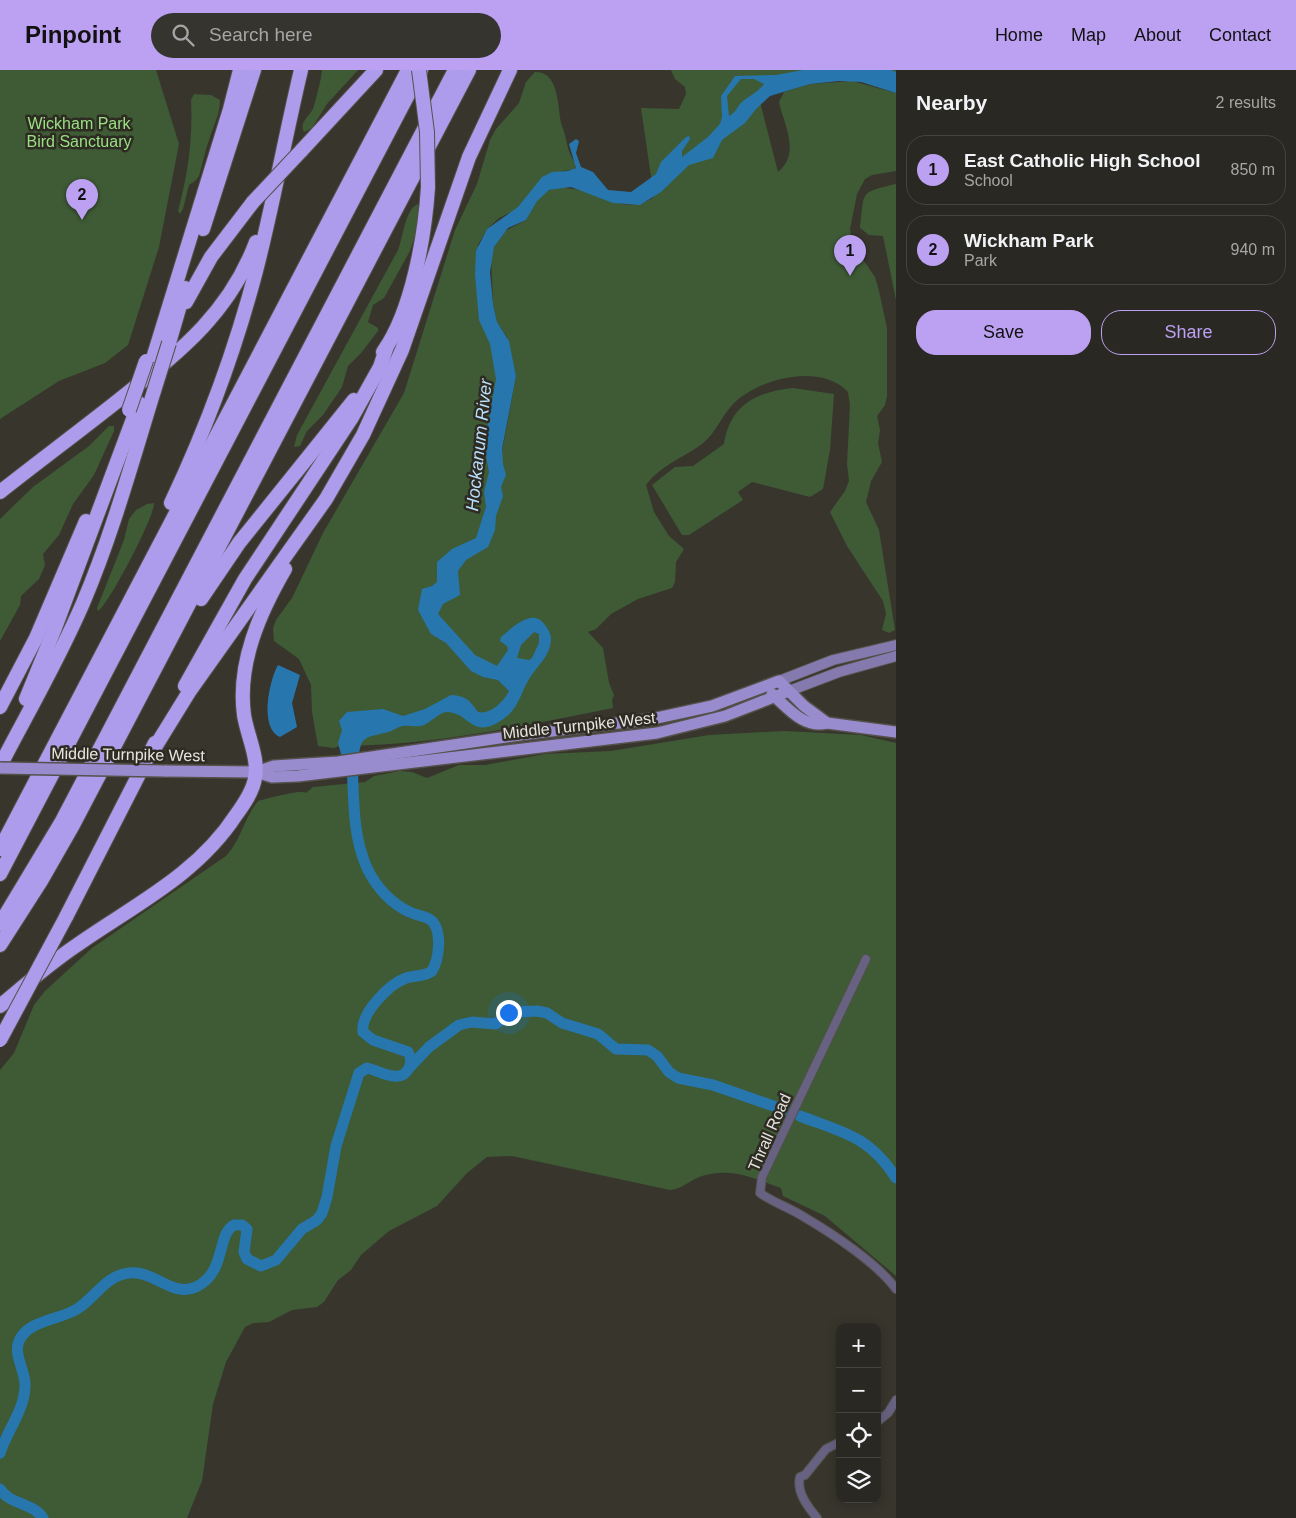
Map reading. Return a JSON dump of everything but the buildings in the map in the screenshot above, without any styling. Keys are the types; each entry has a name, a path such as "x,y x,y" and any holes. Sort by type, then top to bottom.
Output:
{"highway":[{"path":"0,753 49,644 134,407 193,231 240,70"},
{"path":"0,767 63,645 89,588 110,530 177,320 254,70"},
{"path":"142,578 153,540 200,436 228,360 257,268 301,70"},
{"path":"177,320 211,256 253,202 376,70"},
{"path":"0,849 408,70"},
{"path":"0,1040 225,612 352,420 380,367 402,312 416,265 428,187 428,132 420,70"},
{"path":"0,874 420,70"},
{"path":"0,924 62,821 455,70"},
{"path":"0,945 66,838 469,70"},
{"path":"0,1006 61,956 162,890 202,858 239,811 252,788 256,772 245,724 243,698 245,671 251,643 264,606 364,435 388,384 467,163 510,70"},
{"path":"0,492 162,366 208,324 229,296 247,263 274,187"},
{"path":"176,631 195,608 239,543 344,414 388,346"},
{"path":"0,707 36,638 134,407"},
{"path":"152,752 195,684 326,499"}],"main road":[{"name":"Middle Turnpike West","path":"0,767 256,772 275,777 665,716 712,706 833,660 896,645"},
{"name":"Middle Turnpike West","path":"453,750 664,732 725,716 836,673 896,656"},
{"path":"780,681 807,708 820,715 828,723"},
{"path":"765,687 804,720 817,725 828,723 896,732"}],"street":[{"name":"Thrall Road","path":"866,959 762,1177 760,1193 772,1202 804,1216 878,1268 896,1289"},
{"path":"881,1418 896,1400"},
{"path":"817,1518 808,1506 798,1482 800,1477 805,1475 826,1449 836,1444"}],"green space":[{"name":"Wickham Park Bird Sanctuary","path":"0,70 156,70 179,144 159,247 128,345 105,363 59,381 0,419"},
{"path":"322,70 358,70 327,104 312,128 304,132 303,126 313,109"},
{"path":"671,70 896,70 896,82 846,73 759,98 778,172 789,156 790,148 787,129 779,102 784,92 810,84 852,81 896,93 896,171 872,175 865,179 857,194 850,229 853,245 875,277 887,328 887,396 885,405 877,416 880,430 878,443 882,462 871,481 866,502 879,530 895,630 889,633 882,630 886,614 883,601 847,546 830,512 845,491 849,481 847,464 850,405 848,392 836,383 823,378 791,377 760,386 746,393 730,407 707,440 658,472 646,485 654,512 669,536 684,549 676,562 675,582 672,588 638,599 611,614 596,629 588,632 603,648 609,683 614,695 612,700 613,708 443,739 408,743 339,746 334,748 318,746 312,712 311,685 299,659 274,641 273,628 276,620 292,598 323,533 404,393 455,230 477,184 490,140 496,129 519,103 526,82 535,72 543,73 554,85 560,120 568,149 577,166 573,170 562,171 547,191 561,188 575,189 615,202 641,203 654,197 641,108 679,109 686,94 685,87 675,79","holes":["532,209 526,220 505,231 494,247 491,256 493,304 497,322 507,337 516,376 502,451 498,420 497,340 478,245 487,229 499,218 509,213"]},
{"path":"194,94 211,95 220,100 220,105 199,176 189,185 180,214 178,211 185,184 189,156 191,100"},
{"path":"896,184 896,300 883,236 869,235 860,228 862,207 869,192"},
{"path":"418,204 418,226 410,251 384,298 373,305 368,322 378,328 378,331 348,366 342,387 323,415 307,431 300,446 294,447 297,435 398,250 410,212"},
{"path":"793,388 834,394 830,450 823,489 810,497 752,482 738,492 743,500 689,535 682,535 652,485 675,467 693,466 724,444 732,419 747,403 767,393"},
{"path":"109,426 114,426 114,431 94,475 73,504 59,535 43,554 45,565 39,579 21,596 20,605 0,641 0,519 33,487 89,446"},
{"path":"154,503 147,525 130,560 111,594 98,611 97,608 124,540 129,519 136,510 147,504"},
{"path":"785,731 861,735 896,743 896,1276 825,1216 783,1196 781,1188 751,1177 733,1173 713,1174 702,1176 679,1188 670,1190 512,1156 487,1157 467,1173 437,1206 389,1231 361,1255 351,1270 338,1280 324,1302 317,1307 292,1310 269,1322 253,1323 245,1327 226,1362 213,1404 202,1481 187,1518 0,1518 0,1070 14,1053 34,1005 45,991 92,948 226,856 258,801 291,793 306,793 313,787 365,782 374,776 400,771 412,772 427,778 459,765 485,765 545,754 611,751 709,735"}],"water":[{"path":"803,70 891,70 896,72 896,93 861,82 839,81 810,84 770,96 745,123 722,140 713,158 689,165 661,192 640,205 613,203 571,187 549,190 537,201 526,220 508,228 494,247 490,272 493,304 497,322 509,341 516,376 502,449 506,475 501,487 503,496 496,516 495,530 488,547 466,560 458,571 460,595 443,604 438,614 475,655 497,666 508,650 507,646 500,641 501,637 523,620 535,618 540,620 550,633 550,646 545,657 528,681 514,709 495,724 478,727 455,713 444,712 424,725 402,726 366,738 361,745 359,758 343,761 338,743 342,730 339,721 347,712 383,709 403,716 425,709 451,695 464,698 478,712 483,712 496,706 509,691 498,680 483,677 471,671 446,643 431,634 418,610 422,589 432,586 437,582 437,562 452,549 476,538 486,507 484,492 489,472 484,445 496,379 490,344 479,320 475,275 476,251 487,229 518,207 542,177 552,172 568,171 576,168 569,144 576,139 579,141 576,153 581,167 593,172 608,190 631,192 656,174 661,162 686,137 689,136 690,139 682,151 682,157 708,137 720,124 722,117 721,96 735,76 776,75","holes":["741,79 754,79 764,84 742,102 729,116 727,96","534,632 539,634 539,643 532,658 529,660 517,658 521,645"]},
{"path":"278,665 300,675 292,703 297,727 280,737 274,732 268,714 269,692"}],"waterway":[{"name":"Hockanum River","path":"0,1453 19,1412 24,1395 25,1381 18,1352 19,1341 23,1334 37,1325 77,1309 107,1282 121,1275 138,1273 179,1289 196,1287 206,1280 212,1272 228,1230 234,1225 242,1225 247,1229 244,1252 247,1259 261,1266 276,1260 302,1229 317,1220 322,1213 327,1197 336,1146 359,1073 367,1068 384,1074 401,1076 409,1068 411,1060 408,1052 373,1040 363,1032 363,1025 371,1009 392,986 406,978 423,975 432,971 438,953 438,933 431,920 405,910 391,900 375,882 367,868 356,829 352,761"},
{"path":"410,1067 429,1047 459,1025 472,1022 495,1024 515,1012 537,1011 547,1013 562,1023 598,1034 616,1049 648,1050 657,1056 669,1072 678,1078 713,1085 785,1110"},
{"path":"800,1116 843,1132 865,1144 876,1153 896,1178"},
{"name":"Hockanum River","path":"0,1489 9,1498 33,1509 43,1518"}],"place":[{"name":"Wickham Park","path":"82,220"},
{"name":"East Catholic High School","path":"850,276"}]}
